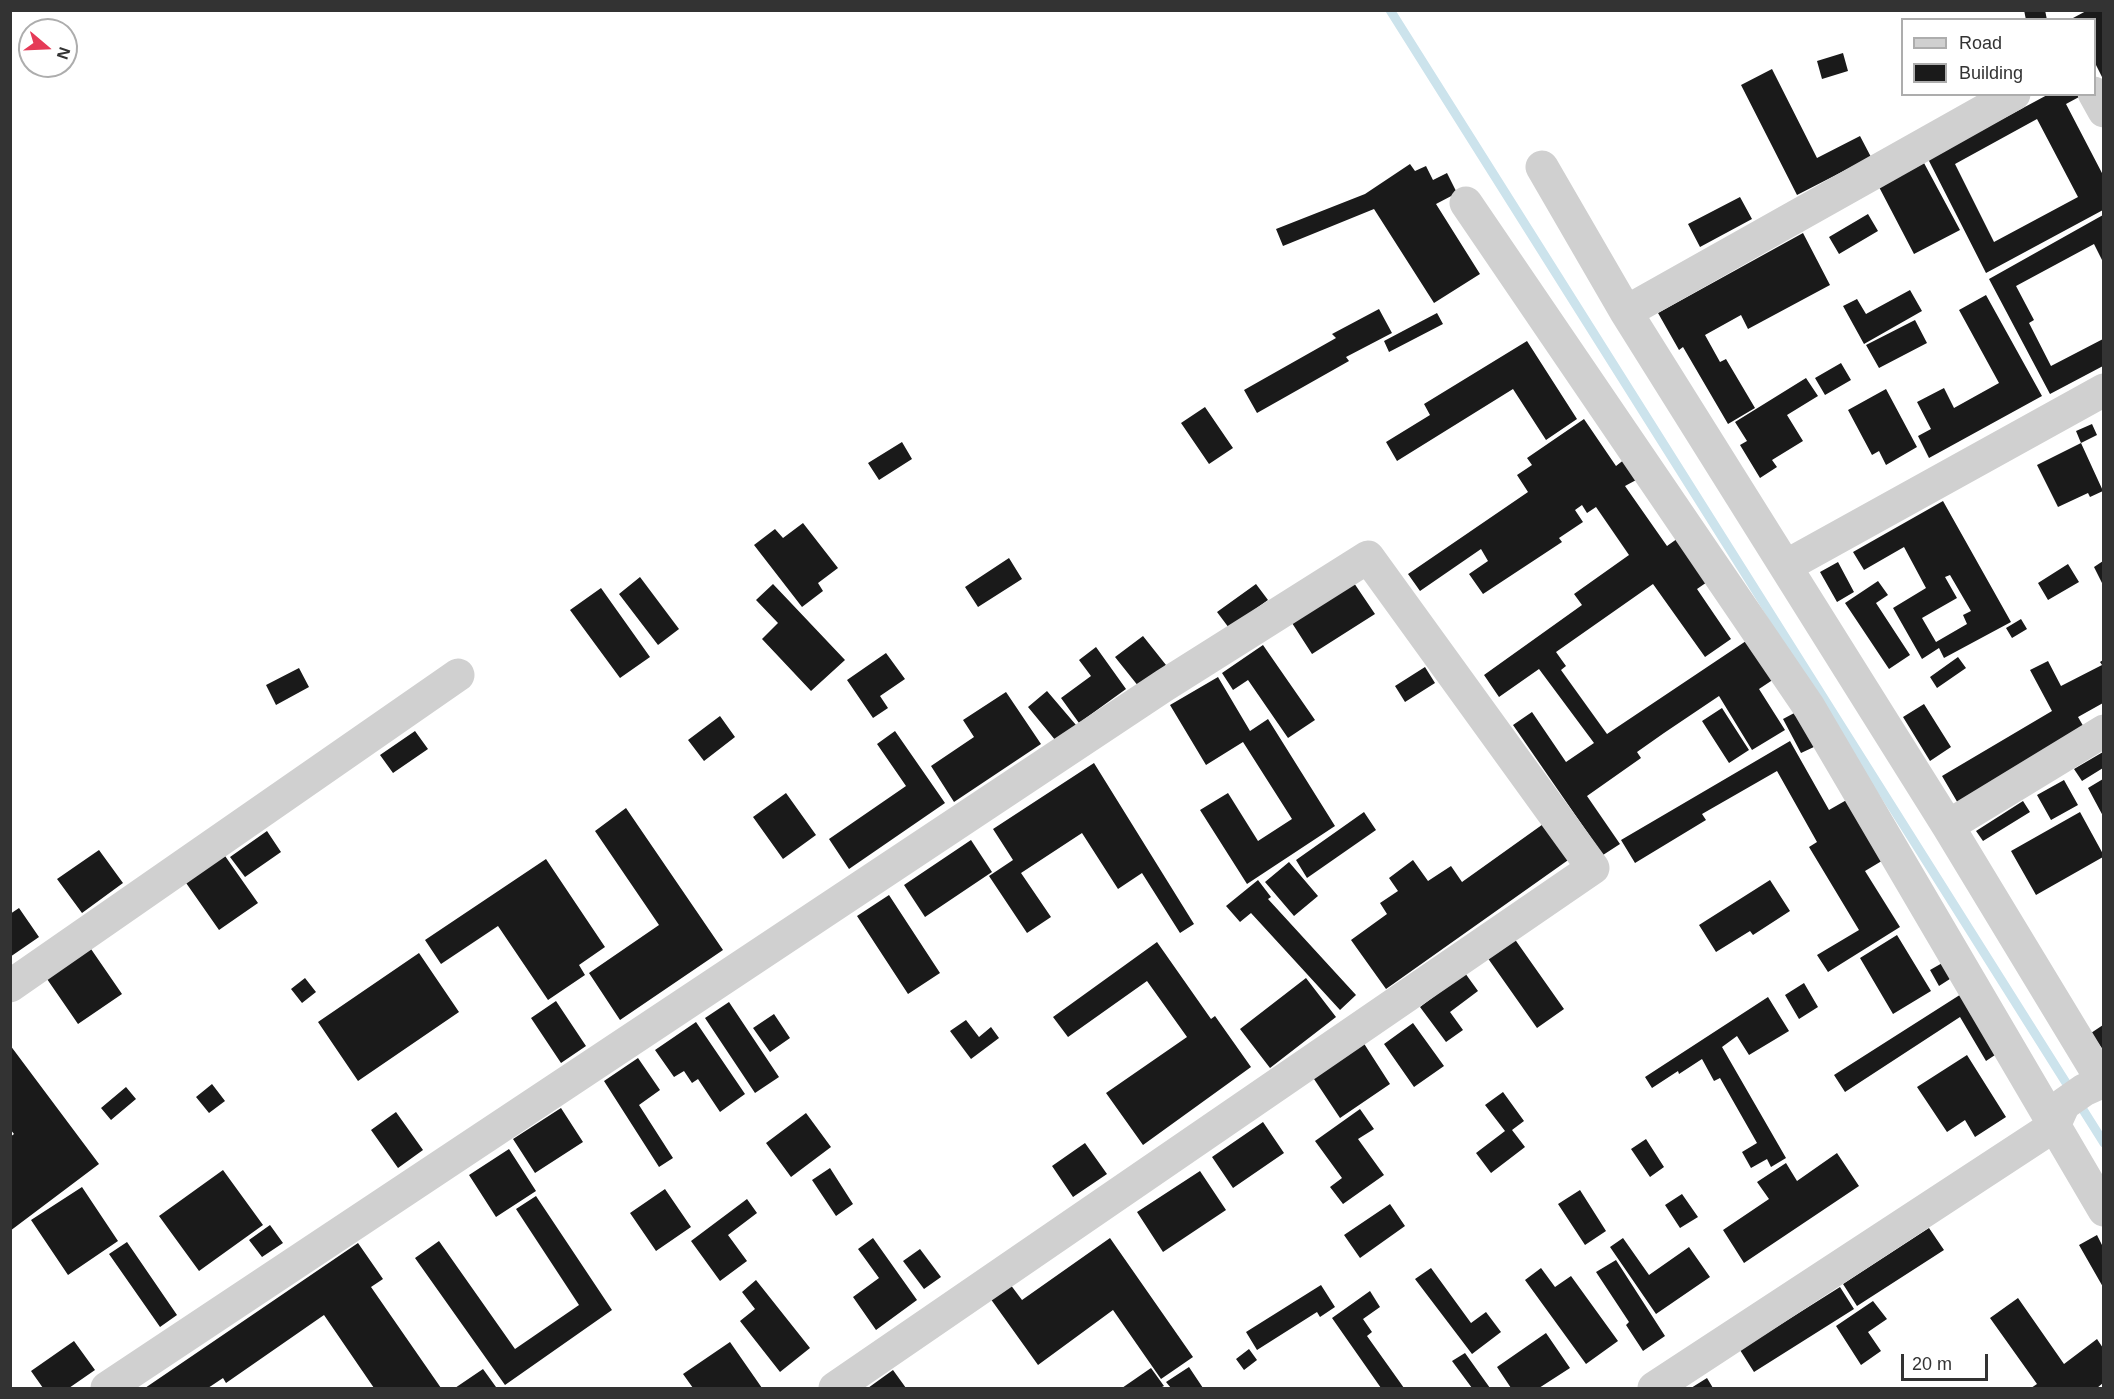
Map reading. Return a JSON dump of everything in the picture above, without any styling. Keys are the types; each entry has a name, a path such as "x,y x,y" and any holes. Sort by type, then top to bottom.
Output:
{"street":[{"path":"1626,312 2009,96"},
{"path":"2096,96 2103,111"},
{"path":"1542,167 1626,312 1948,826 2082,1097 2103,1210"},
{"path":"1466,203 1809,707 2082,1097"},
{"path":"1786,566 2103,390"},
{"path":"107,1389 1165,685 1368,556 1593,868 835,1389"},
{"path":"10,986 458,675"},
{"path":"1948,826 2103,731"},
{"path":"1654,1389 2082,1097"}],"building":[{"path":"2024,10 2045,10 2047,18 2026,18"},
{"path":"2088,10 2103,12 2103,79 2096,65 2096,18 2073,18"},
{"path":"1843,53 1848,71 1822,79 1817,61"},
{"path":"1772,69 1817,158 1860,136 1871,157 1797,195 1741,85"},
{"path":"2045,96 2079,96 2066,104 2103,175 2103,210 1986,273 1928,159","holes":["2037,119 2078,197 1994,242 1955,164"]},
{"path":"1924,163 1960,230 1914,254 1879,187"},
{"path":"1410,164 1415,171 1426,166 1433,180 1447,173 1457,193 1436,204 1480,274 1434,303 1374,209 1283,246 1276,229 1365,194"},
{"path":"1740,197 1752,219 1700,247 1688,224"},
{"path":"1868,214 1878,231 1839,254 1829,237"},
{"path":"2103,215 2103,262 2094,244 2016,286 2034,320 2029,323 2051,366 2103,339 2103,366 2050,394 1989,279"},
{"path":"1803,233 1830,285 1748,329 1741,315 1705,335 1720,362 1726,359 1755,408 1728,424 1683,347 1679,350 1658,313"},
{"path":"1910,290 1922,311 1864,344 1843,306 1857,299 1866,314"},
{"path":"1986,295 2042,396 1929,458 1918,436 1931,429 1917,402 1944,388 1954,408 1999,383 1959,310"},
{"path":"1379,309 1392,333 1346,357 1349,361 1257,413 1244,390 1336,338 1332,334"},
{"path":"1437,313 1443,324 1389,352 1384,341"},
{"path":"1915,320 1927,343 1879,368 1866,345"},
{"path":"1527,341 1577,419 1546,440 1513,389 1397,461 1386,442 1430,415 1424,404"},
{"path":"1841,363 1851,380 1825,395 1815,378"},
{"path":"1806,378 1818,396 1787,415 1803,441 1772,460 1777,467 1760,478 1740,445 1747,441 1735,422"},
{"path":"1886,389 1917,447 1886,465 1879,451 1872,455 1848,410"},
{"path":"1205,407 1233,448 1209,464 1181,423"},
{"path":"1584,419 1616,466 1625,459 1638,479 1625,486 1667,546 1681,536 1710,580 1697,589 1731,639 1705,657 1653,584 1556,652 1566,666 1561,670 1607,734 1752,637 1777,677 1759,689 1785,730 1752,750 1719,696 1664,733 1637,752 1641,758 1587,796 1620,844 1603,855 1513,725 1532,712 1566,762 1594,743 1539,669 1499,697 1484,675 1582,605 1574,594 1629,555 1596,507 1587,513 1582,505 1575,510 1583,522 1559,538 1562,542 1483,594 1469,574 1488,561 1481,549 1420,591 1408,574 1528,492 1517,475 1532,465 1527,458"},
{"path":"2092,424 2097,435 2081,443 2076,431"},
{"path":"902,442 912,459 879,480 868,463"},
{"path":"2081,443 2103,491 2090,497 2088,493 2058,507 2037,465"},
{"path":"1943,501 2011,622 1944,658 1939,648 1922,659 1893,608 1926,588 1904,547 1864,570 1853,552","holes":["1950,575 1971,611 1963,615 1967,624 1936,642 1922,618 1957,598 1945,577"]},
{"path":"803,523 838,568 818,583 823,591 802,607 754,545 775,529 783,538"},
{"path":"1009,558 1022,579 978,607 965,587"},
{"path":"2103,561 2103,585 2094,567"},
{"path":"1838,562 1854,592 1837,602 1820,572"},
{"path":"2068,564 2079,582 2048,600 2038,583"},
{"path":"640,577 679,629 658,645 619,594"},
{"path":"1878,581 1888,595 1876,603 1910,655 1889,669 1845,603"},
{"path":"1354,583 1375,614 1312,654 1292,623"},
{"path":"773,584 845,660 811,691 762,639 778,623 756,600"},
{"path":"1256,584 1268,600 1229,628 1217,612"},
{"path":"601,588 650,657 620,678 570,610"},
{"path":"2021,619 2027,629 2012,638 2006,628"},
{"path":"1143,636 1166,665 1139,687 1115,657"},
{"path":"1263,645 1315,720 1288,738 1248,680 1233,690 1222,673"},
{"path":"1096,647 1126,689 1079,723 1061,698 1091,676 1079,660"},
{"path":"886,653 905,679 880,696 888,708 873,718 847,680"},
{"path":"1958,657 1966,668 1937,688 1930,677"},
{"path":"2103,660 2103,703 2078,717 2085,729 1959,805 1942,776 2052,711 2030,670 2048,661 2061,686 2102,665 2100,662"},
{"path":"1425,667 1435,683 1405,702 1395,686"},
{"path":"299,668 309,687 276,705 266,685"},
{"path":"1218,677 1250,731 1268,719 1335,826 1247,884 1200,810 1228,793 1258,841 1292,819 1243,742 1206,765 1170,705"},
{"path":"1047,691 1076,725 1056,741 1028,707"},
{"path":"1006,692 1041,744 954,802 931,766 974,737 963,720"},
{"path":"1924,704 1951,747 1930,761 1903,717"},
{"path":"1722,708 1749,750 1729,763 1702,721"},
{"path":"1798,711 1816,746 1801,753 1783,719"},
{"path":"720,716 735,737 704,761 688,740"},
{"path":"415,731 428,749 393,773 380,755"},
{"path":"895,731 945,803 849,869 829,839 906,786 877,744"},
{"path":"1790,741 1829,810 1850,798 1885,859 1865,871 1900,927 1828,972 1817,955 1859,930 1809,847 1817,842 1777,771 1702,814 1706,820 1635,863 1621,840"},
{"path":"2103,752 2103,768 2082,781 2074,769"},
{"path":"1094,763 1194,924 1180,933 1142,873 1118,889 1082,833 1021,873 1051,917 1027,933 989,876 1013,860 993,829"},
{"path":"2103,779 2103,816 2088,788"},
{"path":"2064,780 2078,805 2051,820 2037,795"},
{"path":"786,793 816,835 783,859 753,817"},
{"path":"2023,801 2030,812 1983,841 1976,831"},
{"path":"626,808 723,950 620,1020 589,973 659,925 595,831"},
{"path":"1364,812 1376,830 1307,878 1296,860"},
{"path":"2080,812 2103,857 2036,895 2011,851"},
{"path":"1546,822 1571,858 1386,989 1351,940 1387,914 1380,903 1398,891 1389,878 1413,860 1428,881 1451,866 1462,882"},
{"path":"267,831 281,852 245,877 230,857"},
{"path":"971,840 992,872 925,917 904,885"},
{"path":"99,850 123,883 82,913 57,879"},
{"path":"223,853 258,903 219,930 184,880"},
{"path":"546,859 605,947 579,965 585,975 548,1000 498,926 441,964 425,940"},
{"path":"1289,862 1318,896 1294,916 1265,882"},
{"path":"1258,880 1271,897 1268,899 1356,995 1340,1010 1251,913 1240,922 1226,906"},
{"path":"1770,880 1790,911 1753,935 1750,931 1716,952 1699,925"},
{"path":"889,895 940,973 908,994 857,916"},
{"path":"19,908 39,937 10,957 10,914"},
{"path":"1897,935 1931,991 1893,1014 1860,958"},
{"path":"1514,938 1564,1009 1537,1028 1487,957"},
{"path":"1157,942 1211,1019 1215,1016 1251,1067 1143,1145 1106,1093 1187,1037 1147,981 1068,1037 1053,1017"},
{"path":"91,949 122,994 78,1024 47,979"},
{"path":"419,953 459,1012 358,1081 318,1022"},
{"path":"1944,962 1953,977 1939,986 1930,970"},
{"path":"1465,973 1478,991 1450,1012 1463,1030 1446,1042 1420,1007"},
{"path":"305,978 316,992 302,1003 291,989"},
{"path":"1306,978 1336,1017 1270,1068 1240,1029"},
{"path":"1804,983 1818,1007 1799,1019 1785,995"},
{"path":"1966,991 2001,1051 1986,1061 1960,1017 1845,1092 1834,1075"},
{"path":"1768,997 1789,1031 1749,1055 1737,1036 1722,1047 1786,1158 1771,1167 1767,1159 1751,1168 1742,1152 1757,1143 1720,1078 1714,1081 1702,1059 1652,1088 1645,1077"},
{"path":"556,1001 586,1046 561,1063 531,1018"},
{"path":"729,1002 779,1077 755,1093 705,1018"},
{"path":"774,1014 790,1038 770,1052 753,1028"},
{"path":"966,1020 979,1037 991,1027 999,1038 971,1059 950,1031"},
{"path":"696,1022 745,1094 720,1112 698,1079 692,1083 684,1071 674,1077 655,1050"},
{"path":"1413,1023 1444,1066 1414,1087 1384,1044"},
{"path":"2103,1025 2103,1050 2091,1033"},
{"path":"1363,1042 1390,1084 1340,1118 1312,1076"},
{"path":"10,1045 99,1164 10,1231 10,1137 14,1134 10,1129"},
{"path":"1967,1055 2006,1117 1975,1137 1965,1120 1947,1132 1917,1087"},
{"path":"638,1058 660,1090 639,1105 673,1158 659,1167 604,1081"},
{"path":"212,1084 225,1101 209,1113 196,1097"},
{"path":"126,1087 136,1099 111,1120 101,1108"},
{"path":"1503,1092 1524,1121 1512,1130 1525,1147 1491,1173 1476,1153 1505,1131 1485,1105"},
{"path":"561,1108 583,1142 535,1173 513,1139"},
{"path":"1360,1109 1374,1129 1358,1139 1384,1175 1343,1204 1330,1187 1342,1178 1315,1141"},
{"path":"396,1112 423,1150 398,1168 371,1130"},
{"path":"806,1113 831,1147 791,1177 766,1143"},
{"path":"1263,1122 1284,1153 1233,1188 1212,1157"},
{"path":"1646,1139 1664,1167 1650,1177 1631,1149"},
{"path":"1085,1143 1107,1174 1073,1197 1052,1166"},
{"path":"509,1149 536,1191 496,1217 469,1175"},
{"path":"1837,1153 1859,1186 1744,1263 1723,1230 1769,1199 1757,1182 1786,1163 1797,1181"},
{"path":"830,1168 853,1204 836,1216 812,1180"},
{"path":"223,1170 263,1225 199,1271 159,1216"},
{"path":"1200,1171 1226,1210 1163,1252 1137,1212"},
{"path":"82,1187 118,1241 68,1275 31,1220"},
{"path":"665,1189 691,1227 656,1251 630,1213"},
{"path":"1580,1190 1606,1231 1585,1245 1558,1204"},
{"path":"1682,1194 1698,1217 1680,1228 1665,1205"},
{"path":"536,1196 612,1310 505,1385 415,1258 439,1241 515,1349 579,1305 516,1209"},
{"path":"747,1199 757,1213 728,1235 747,1261 720,1281 691,1241"},
{"path":"1390,1204 1405,1226 1360,1258 1344,1235"},
{"path":"270,1225 283,1243 262,1257 249,1240"},
{"path":"1929,1228 1944,1250 1857,1306 1843,1284"},
{"path":"2097,1235 2103,1247 2103,1287 2079,1245"},
{"path":"873,1238 917,1300 876,1330 853,1297 879,1278 858,1249"},
{"path":"1110,1238 1193,1357 1161,1379 1113,1310 1038,1365 990,1298 1010,1284 1022,1300"},
{"path":"1623,1238 1649,1275 1689,1247 1710,1277 1656,1314 1610,1247"},
{"path":"127,1242 177,1315 160,1327 109,1254"},
{"path":"358,1243 383,1279 371,1287 441,1388 374,1388 324,1315 226,1383 223,1378 208,1388 145,1388"},
{"path":"920,1249 941,1277 924,1289 903,1261"},
{"path":"1616,1260 1665,1336 1643,1351 1626,1325 1629,1322 1596,1272"},
{"path":"1431,1268 1471,1323 1486,1312 1501,1332 1472,1354 1415,1279"},
{"path":"1541,1268 1555,1287 1571,1276 1618,1341 1586,1364 1525,1280"},
{"path":"756,1280 810,1348 780,1372 740,1321 755,1309 742,1292"},
{"path":"1321,1285 1335,1307 1320,1317 1317,1312 1257,1350 1246,1332"},
{"path":"1840,1287 1854,1309 1754,1372 1740,1350"},
{"path":"1370,1291 1380,1307 1363,1319 1372,1332 1367,1336 1404,1388 1381,1388 1332,1318"},
{"path":"2018,1298 2064,1364 2097,1339 2103,1348 2103,1383 2097,1388 2031,1388 2037,1384 1990,1318"},
{"path":"1873,1301 1887,1319 1868,1332 1881,1351 1861,1365 1836,1326"},
{"path":"1546,1333 1570,1368 1539,1388 1511,1388 1497,1367"},
{"path":"74,1341 95,1370 69,1388 43,1388 31,1371"},
{"path":"730,1342 762,1388 693,1388 683,1374"},
{"path":"1249,1349 1257,1360 1244,1370 1236,1359"},
{"path":"1465,1353 1490,1388 1472,1388 1452,1361"},
{"path":"1189,1367 1203,1388 1171,1388 1166,1382"},
{"path":"1151,1368 1164,1386 1160,1388 1122,1388"},
{"path":"483,1369 496,1387 455,1388"},
{"path":"893,1370 906,1388 868,1388"},
{"path":"1707,1378 1713,1388 1691,1388"}],"waterway":[{"path":"1390,10 2104,1143"}]}
